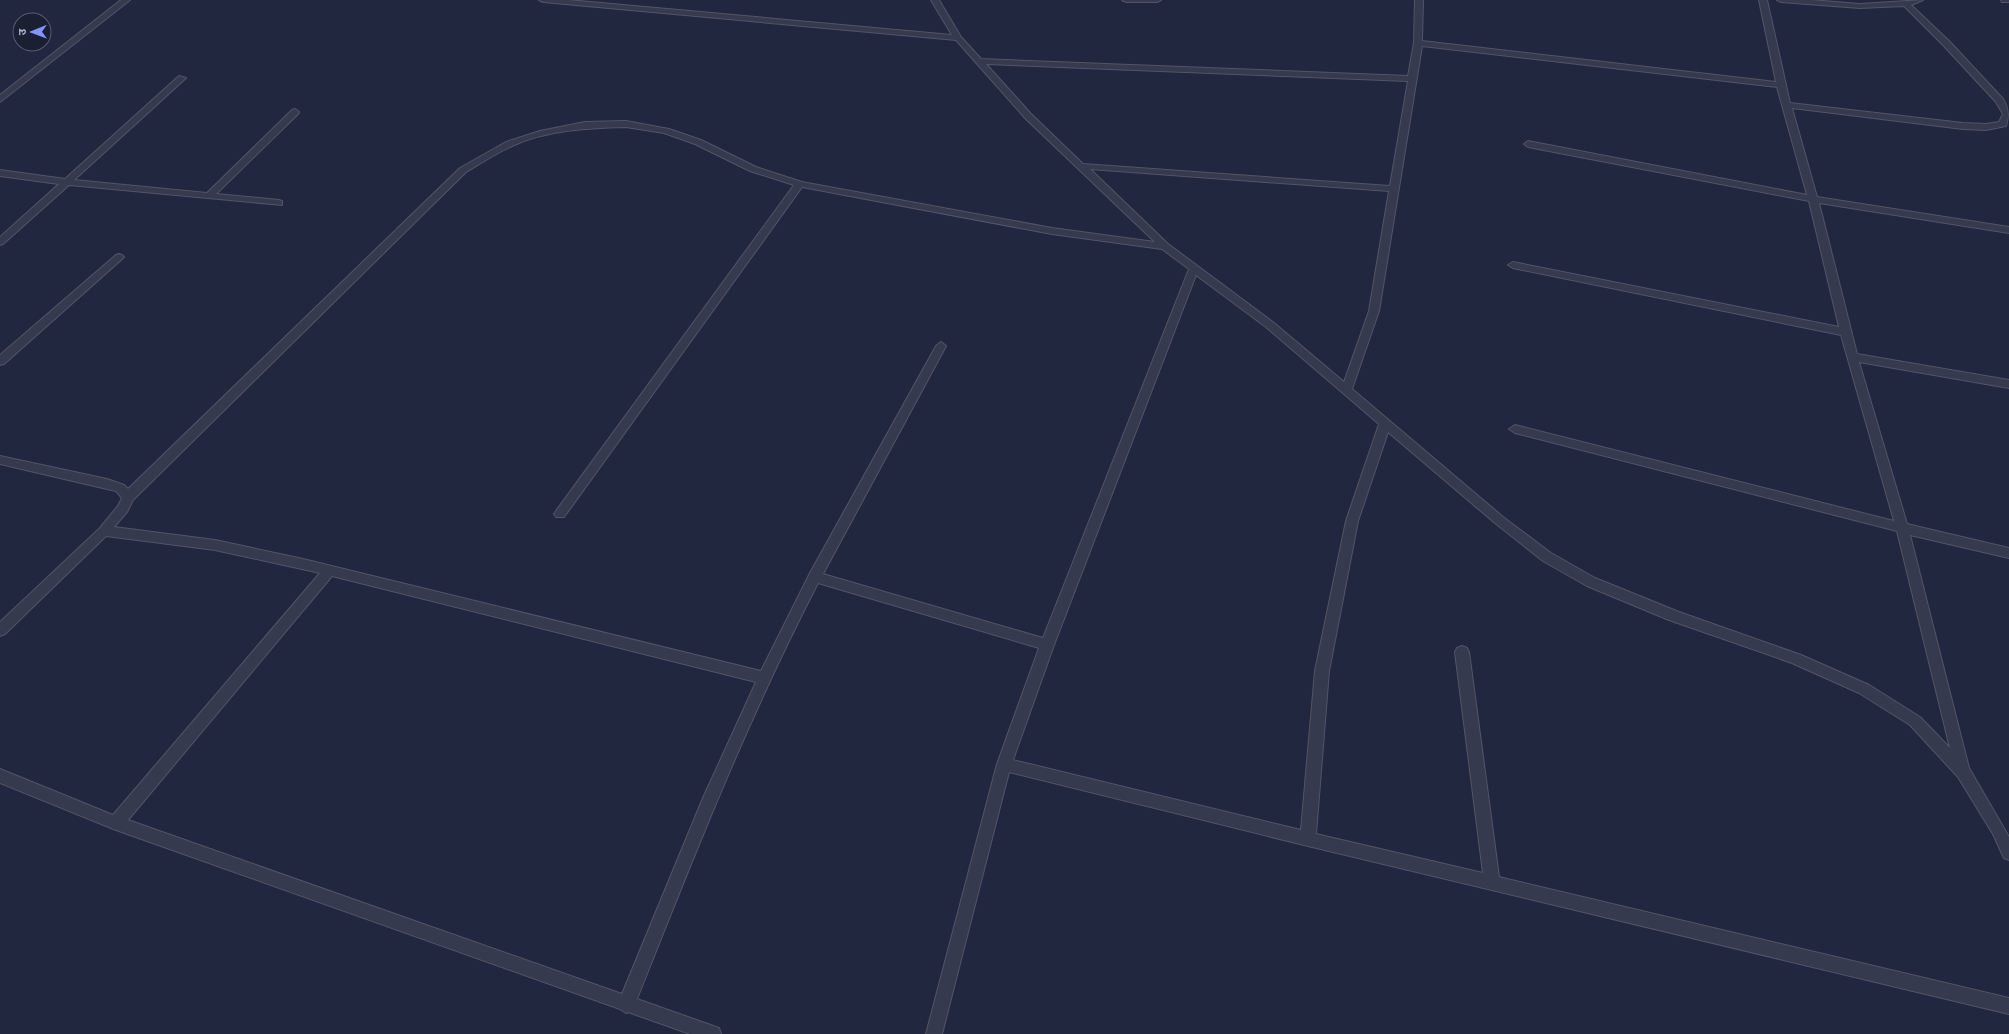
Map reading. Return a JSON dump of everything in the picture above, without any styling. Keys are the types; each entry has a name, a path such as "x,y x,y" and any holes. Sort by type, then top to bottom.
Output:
{"street":[{"path":"0,99 126,0"},
{"path":"543,0 958,38"},
{"path":"935,0 958,38 1028,116 1079,166 1165,246 1270,324 1347,389 1451,481 1547,557 1598,585 1674,616 1796,659 1864,689 1915,721 1962,772 1998,828 2009,853"},
{"path":"1126,0 1157,0"},
{"path":"1347,389 1374,311 1418,43 1419,0"},
{"path":"1763,0 1781,85 1788,104 1813,199 1845,332 1902,528 1962,772"},
{"path":"1780,0 1860,6 1906,4 1919,0"},
{"path":"1788,104 1963,126 1986,127 2003,124 2007,114 2000,101 1947,44 1906,4"},
{"path":"1418,43 1781,85"},
{"path":"978,61 1412,79"},
{"path":"0,242 182,78"},
{"path":"210,195 294,112"},
{"path":"0,630 104,531 123,509 128,497 463,170 509,144 543,133 585,125 626,124 666,131 698,142 753,169 800,184 1052,231 1165,246"},
{"path":"1528,144 1813,199 2009,230"},
{"path":"1079,166 1394,189"},
{"path":"0,173 67,182 279,203"},
{"path":"560,514 800,184"},
{"path":"0,361 120,257"},
{"path":"1513,264 1845,332"},
{"path":"934,1034 1004,764 1047,645 1194,268"},
{"path":"626,1004 695,834 764,678 814,577 940,346"},
{"path":"1852,357 2009,384"},
{"path":"1308,839 1322,671 1352,521 1385,423"},
{"path":"1515,429 1902,528 2009,553"},
{"path":"0,460 107,484 120,488 128,497"},
{"path":"104,531 215,545 303,564 764,678"},
{"path":"116,823 329,571"},
{"path":"814,577 1047,645"},
{"path":"1462,652 1492,883"},
{"path":"1004,764 1308,839 2009,1006"},
{"path":"0,776 116,823 713,1034"}]}
